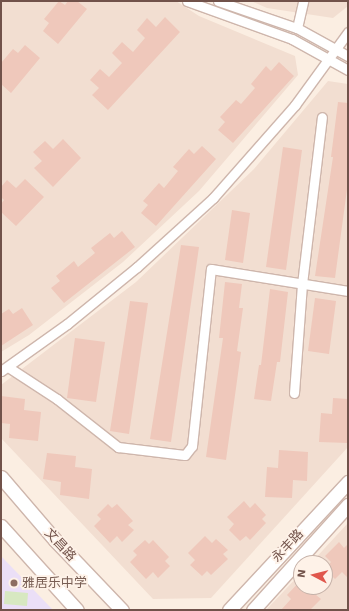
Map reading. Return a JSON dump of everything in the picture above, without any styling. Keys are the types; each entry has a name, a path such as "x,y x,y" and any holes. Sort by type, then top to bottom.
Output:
{"street":[{"path":"187,1 292,39 348,70"},
{"path":"218,1 297,28 348,56"},
{"path":"297,28 303,1"},
{"path":"348,32 330,60 295,105 213,198 137,266 5,369 57,399 118,447 185,456 192,446 211,269 348,291"},
{"path":"294,393 302,284 322,117"},
{"name":"文昌路","path":"1,477 55,540 122,610"},
{"name":"永丰路","path":"229,610 348,482"},
{"name":"永丰路","path":"253,610 348,505"},
{"path":"1,526 77,610"}],"shaded area":[{"path":"1,1 176,1 199,16 295,56 298,75 199,191 123,262 29,335 1,352"},
{"path":"251,1 348,1 348,6 333,18 267,8"},
{"path":"328,81 348,84 348,447 211,598 153,599 1,438 1,385 136,282 254,169"},
{"path":"348,523 348,610 266,610 293,581 293,595 333,595 333,555 318,555"},
{"name":"雅居乐中学","path":"1,556 53,610 1,610"}],"green space":[{"path":"5,591 28,593 27,606 4,604"}],"building":[{"path":"59,1 65,5 68,1 77,1 87,9 58,44 43,31 49,23 44,19"},
{"path":"165,17 180,32 108,110 92,95 99,88 90,80 100,69 109,77 122,63 112,53 122,42 133,52 145,38 137,30 147,18 156,27"},
{"path":"25,45 40,58 11,93 1,84 1,63 13,49 18,53"},
{"path":"279,62 294,76 233,143 218,130 225,122 220,117 236,100 241,104 255,88 251,84 266,66 271,71"},
{"path":"338,102 348,103 348,182 335,278 315,276 333,157 331,157"},
{"path":"63,139 81,158 53,187 34,168 42,161 33,152 45,141 53,149"},
{"path":"202,146 216,159 156,226 141,213 148,205 143,201 159,183 164,188 178,171 173,167 189,149 194,154"},
{"path":"283,147 302,150 286,270 266,267"},
{"path":"25,179 44,197 16,226 1,212 1,204 4,200 1,197 1,187 7,180 16,188"},
{"path":"232,210 250,213 243,263 225,260"},
{"path":"122,231 135,247 64,303 51,288 60,281 56,276 74,261 78,267 95,253 91,248 110,233 114,238"},
{"path":"181,245 199,247 171,442 150,439"},
{"path":"225,282 242,284 239,308 243,308 237,351 241,352 226,460 206,457 223,338 219,338"},
{"path":"270,289 288,292 280,362 277,362 271,401 254,399 259,365 261,365"},
{"path":"315,298 336,301 329,354 308,351"},
{"path":"130,301 148,303 129,434 110,431"},
{"path":"22,308 33,325 1,346 1,314 9,309 13,314"},
{"path":"75,338 105,342 96,402 67,398"},
{"path":"1,396 25,399 24,410 41,412 38,441 9,438 10,424 1,423"},
{"path":"333,398 348,399 348,443 319,442 321,413 332,414"},
{"path":"279,450 308,452 307,481 293,480 292,498 265,497 267,467 278,468"},
{"path":"47,453 76,456 75,467 92,469 89,499 60,495 61,482 43,479"},
{"path":"244,501 250,508 255,503 266,515 262,519 266,523 250,540 246,536 240,541 229,530 234,524 227,517"},
{"path":"108,504 112,508 117,504 133,521 128,525 134,530 122,542 117,536 110,543 94,526 101,519 97,515"},
{"path":"205,536 212,543 216,539 228,550 223,554 228,559 211,575 207,571 202,576 190,565 195,560 188,553"},
{"path":"145,540 149,544 153,540 169,557 165,561 170,566 158,578 153,572 146,579 130,562 137,555 133,551"},
{"path":"339,542 344,548 348,544 348,578 342,572 335,579 333,577 333,555 326,555"},
{"path":"293,589 293,595 316,595 321,599 310,610 281,610 291,599 287,595"}],"place":[{"name":"雅居乐中学","path":"14,583"}]}
